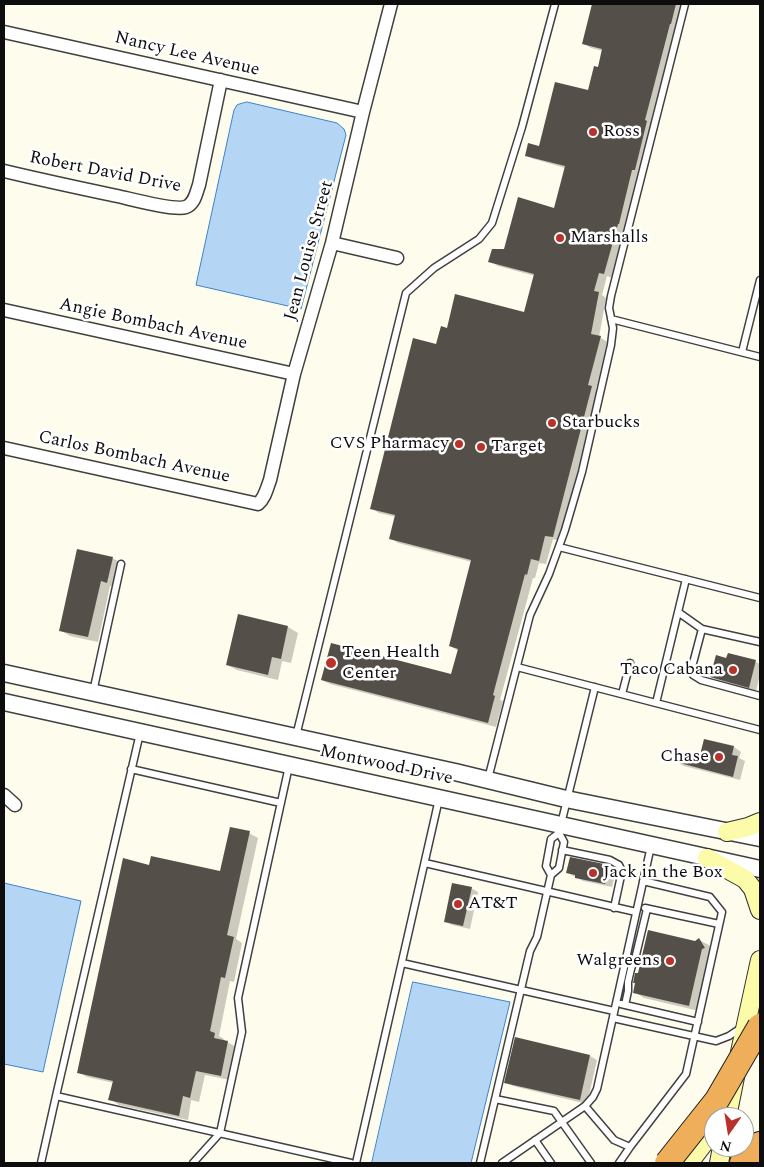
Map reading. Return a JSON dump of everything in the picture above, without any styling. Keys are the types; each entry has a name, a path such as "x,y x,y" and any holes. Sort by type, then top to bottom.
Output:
{"highway":[{"path":"667,1163 717,1100 753,1025"},
{"path":"742,1163 760,1144"}],"main road":[{"path":"727,832 760,822"},
{"path":"707,858 746,880 753,889 760,910"},
{"path":"728,1107 753,1025 760,960"},
{"path":"689,1163 704,1143"}],"street":[{"name":"Jean Louise Street","path":"258,504 267,490 270,480 294,374 332,243 391,4"},
{"name":"Nancy Lee Avenue","path":"4,32 363,112"},
{"name":"Robert David Drive","path":"4,171 139,201 177,208 188,206 192,203 199,185 221,80"},
{"path":"332,243 397,258"},
{"name":"Angie Bombach Avenue","path":"4,310 294,374"},
{"name":"Carlos Bombach Avenue","path":"4,448 258,504"},
{"name":"Montwood Drive","path":"4,673 488,779 566,799 760,838"},
{"name":"Montwood Drive","path":"4,702 440,798 559,829 651,845 760,869"},
{"path":"4,795 15,805"}],"lane":[{"path":"296,737 406,293 434,268 479,240 492,223 522,127 555,4"},
{"path":"488,779 530,615 559,547 582,472 610,352 613,328 609,308 611,296 685,4"},
{"path":"742,352 760,280"},
{"path":"611,319 760,357"},
{"path":"559,547 760,598"},
{"path":"93,693 121,564"},
{"path":"656,703 686,579"},
{"path":"678,612 702,629 760,642"},
{"path":"702,629 692,666 693,675 701,680 760,696"},
{"path":"622,694 630,663"},
{"path":"517,667 760,730"},
{"path":"551,875 546,866 551,839 559,829 596,687"},
{"path":"41,1163 140,732"},
{"path":"193,1163 220,1133 242,1032 238,998 289,766"},
{"path":"131,769 280,803"},
{"path":"356,1163 440,798"},
{"path":"480,1163 530,951 537,937 551,875 559,868 564,842 559,829"},
{"path":"502,1163 585,1106 597,1089 651,845"},
{"path":"562,850 610,860 619,864 622,871 614,908"},
{"path":"425,863 614,908 647,909 719,924"},
{"path":"619,1163 686,1074 722,912 710,897 643,881"},
{"path":"625,1005 628,982 647,909"},
{"path":"636,955 636,973"},
{"path":"402,963 521,990 716,1041 753,1025"},
{"path":"628,991 634,983"},
{"path":"616,1003 698,1022"},
{"path":"56,1096 351,1163"},
{"path":"495,1099 554,1111 590,1163"},
{"path":"585,1106 614,1140 630,1147"},
{"path":"535,1140 551,1163"}],"water":[{"path":"247,102 337,123 344,129 346,135 301,309 196,285 234,110 237,105"},
{"path":"4,883 81,901 43,1072 4,1064"},
{"path":"413,982 510,1002 471,1163 372,1163"}],"building":[{"path":"592,4 676,4 645,120 647,121 635,170 632,170 604,274 599,273 594,291 599,292 591,334 601,336 588,385 592,386 553,537 545,536 539,561 531,559 527,575 525,574 493,695 495,696 488,723 321,680 331,643 451,674 458,649 449,646 471,560 389,539 395,515 370,509 413,338 436,344 441,326 447,328 455,294 524,312 534,274 488,262 492,249 504,249 518,197 554,208 565,166 525,156 528,143 539,146 555,82 588,90 594,66 598,67 602,49 582,44"},
{"path":"77,549 113,557 107,583 101,581 88,637 59,631"},
{"path":"238,614 288,626 281,659 272,657 268,675 226,665"},
{"name":"Taco Cabana","path":"728,653 756,660 749,688 710,677 716,655 726,658"},
{"name":"Chase","path":"704,739 734,746 732,755 738,756 733,777 676,762 678,753 699,759"},
{"path":"230,827 250,831 227,935 234,937 225,978 221,977 210,1031 215,1033 214,1038 228,1041 221,1076 196,1071 190,1098 183,1096 179,1116 108,1100 113,1081 77,1073 123,858 149,865 151,856 220,871"},
{"path":"570,857 609,865 605,884 575,878 575,875 566,873"},
{"name":"AT&T","path":"452,883 472,887 463,926 444,922"},
{"name":"Walgreens","path":"648,930 695,941 699,938 705,948 702,949 689,1006 633,993 635,973 638,973"},
{"path":"515,1037 590,1055 580,1100 504,1083"}],"place":[{"name":"Ross","path":"593,132"},
{"name":"Marshalls","path":"560,238"},
{"name":"Starbucks","path":"552,423"},
{"name":"CVS Pharmacy","path":"459,444"},
{"name":"Target","path":"481,447"},
{"name":"Teen Health Center","path":"331,663"},
{"name":"Taco Cabana","path":"733,670"},
{"name":"Chase","path":"719,757"},
{"name":"Jack in the Box","path":"593,873"},
{"name":"AT&T","path":"458,904"},
{"name":"Walgreens","path":"670,961"}]}
